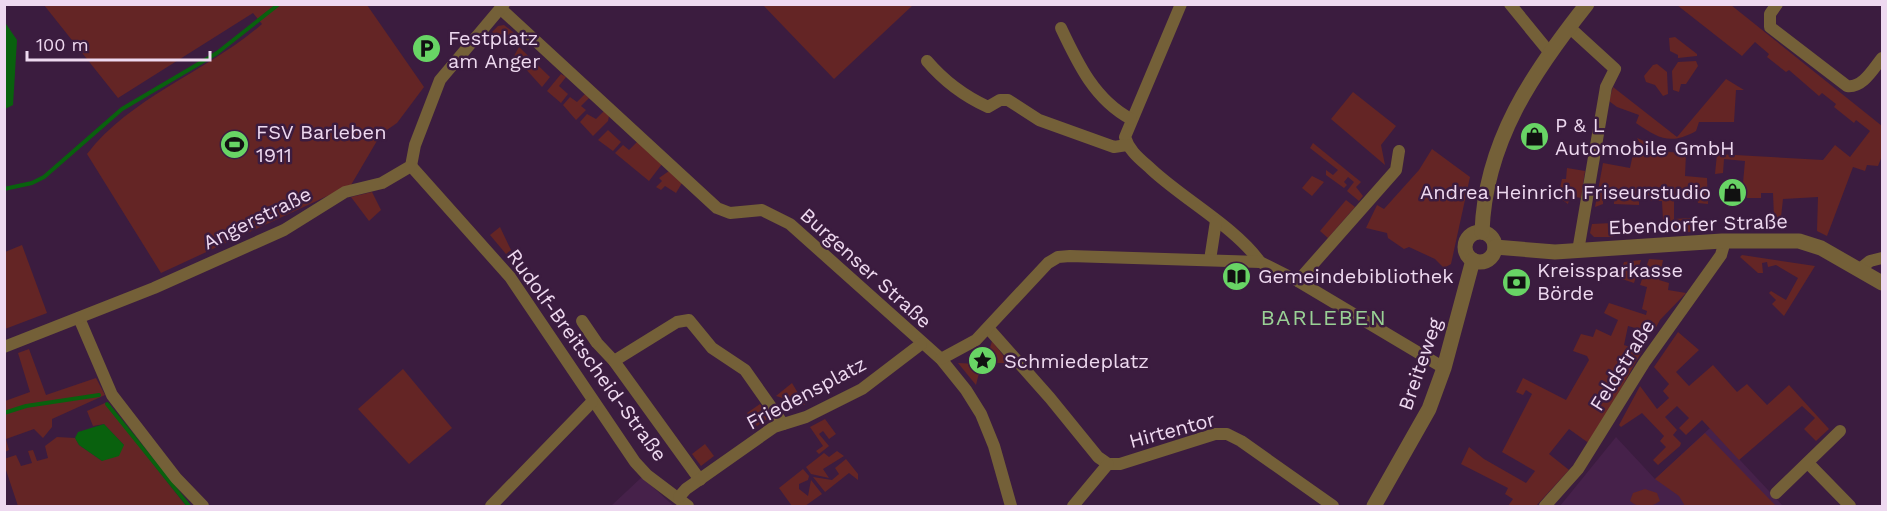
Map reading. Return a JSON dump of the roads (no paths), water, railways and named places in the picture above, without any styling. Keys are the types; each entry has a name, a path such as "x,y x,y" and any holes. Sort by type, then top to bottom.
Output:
{"street":[{"path":"1181,4 1131,119 1125,137 1127,145 1164,181 1247,246 1260,262 1444,368"},
{"path":"1510,4 1550,53"},
{"path":"1473,260 1488,260 1495,247 1491,237 1482,231 1487,193 1503,136 1523,91 1587,4"},
{"path":"1777,4 1770,14 1770,27 1847,86 1862,82 1882,58"},
{"path":"411,166 415,145 440,80 503,7"},
{"name":"Burgenser Straße","path":"503,7 717,208 730,213 762,210 790,224 921,344 941,359 966,390 981,414 1004,474 1011,507"},
{"name":"Ebendorfer Straße","path":"1569,27 1616,69 1606,87 1578,251"},
{"path":"1061,28 1082,71 1111,107 1131,119"},
{"path":"927,61 942,79 971,99 988,107 1000,100 1008,100 1039,120 1114,147 1127,145"},
{"path":"1298,282 1396,170 1399,151"},
{"name":"Angerstraße","path":"4,347 79,318 284,230 345,192 382,183 411,166"},
{"name":"Rudolf-Breitscheid-Straße","path":"411,166 510,277 592,402 635,462 647,475 683,502"},
{"path":"1210,260 1216,221"},
{"name":"Breiteweg","path":"1374,507 1426,416 1444,368 1473,260 1466,253 1465,242 1472,234 1482,231"},
{"name":"Ebendorfer Straße","path":"1495,247 1530,251 1578,251 1725,241 1799,241 1821,248 1882,283"},
{"name":"Feldstraße","path":"1545,507 1587,456 1644,363 1721,255 1725,241"},
{"path":"941,359 976,340 1031,279 1058,257 1260,262"},
{"path":"1860,269 1870,261 1882,258"},
{"path":"79,318 112,395 176,478 203,507"},
{"path":"614,361 678,322 689,320 712,348 745,370 783,424"},
{"path":"582,321 597,343 614,361 700,480"},
{"name":"Hirtentor","path":"988,328 1098,457 1108,464 1120,464 1215,434 1227,434 1333,507"},
{"name":"Friedensplatz","path":"683,502 700,480 774,427 806,417 856,392 921,344"},
{"path":"491,507 592,402"},
{"path":"1776,493 1840,431"},
{"path":"1808,463 1850,507"},
{"name":"Hirtentor","path":"1073,507 1108,464"}],"waterway":[{"path":"4,189 32,183 44,177 122,109 217,53 279,4"},
{"path":"4,413 26,406 99,395"},
{"path":"107,404 189,506"}],"place":[{"name":"Festplatz am Anger","path":"427,49"},
{"name":"P & L Automobile GmbH","path":"1534,137"},
{"name":"FSV Barleben 1911","path":"235,144"},
{"name":"Andrea Heinrich Friseurstudio","path":"1732,192"},
{"name":"Gemeindebibliothek","path":"1237,276"},
{"name":"Kreissparkasse Börde","path":"1516,282"},
{"name":"Schmiedeplatz","path":"983,361"}],"district":[{"name":"BARLEBEN","path":"1324,317"}]}
